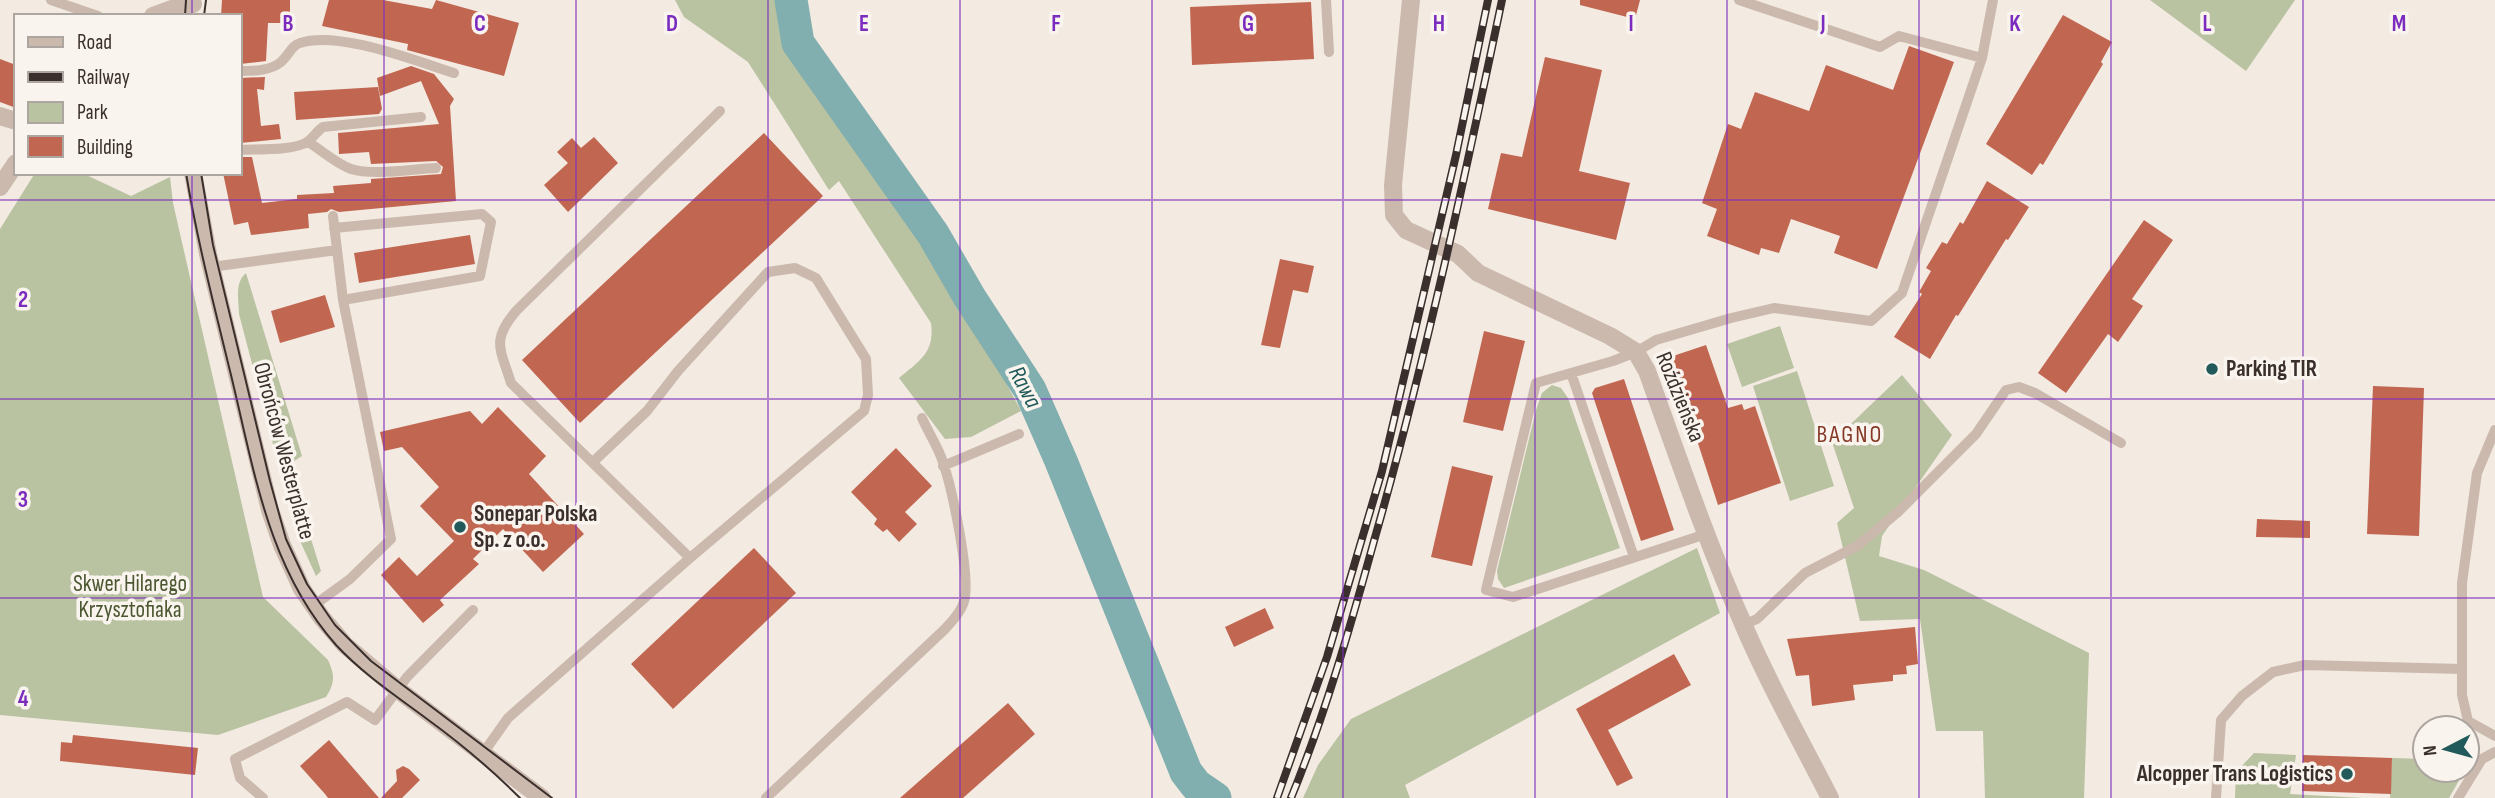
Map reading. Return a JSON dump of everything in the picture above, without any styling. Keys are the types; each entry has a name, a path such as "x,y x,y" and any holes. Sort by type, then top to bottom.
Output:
{"street":[{"name":"Roździeńska","path":"1411,0 1393,185 1394,215 1406,230 1458,254 1478,273 1610,336 1636,352 1647,371 1706,534 1743,625 1830,798"},
{"path":"158,14 180,6 192,7"},
{"path":"0,187 14,166"},
{"name":"Obrońców Westerplatte","path":"193,175 211,267 276,531 295,576 313,606 345,645 397,689 542,798"}],"lane":[{"path":"51,0 92,14"},
{"path":"1326,0 1329,52"},
{"path":"1739,0 1880,47 1899,36 1982,58"},
{"path":"1706,534 1513,597 1486,590 1536,383 1636,352 1656,340 1774,308 1871,321 1902,293 1982,58 1993,0"},
{"path":"242,71 259,71 280,63 298,43 320,39 369,46 454,72"},
{"path":"690,558 512,383 499,337 504,325 517,310 720,111"},
{"path":"242,150 297,146 309,142 323,127 421,117"},
{"path":"309,142 330,158 352,169 370,171 436,168"},
{"path":"334,228 482,214 491,222 480,276 343,300"},
{"path":"313,606 350,579 391,539 343,300 333,216"},
{"path":"211,267 337,250"},
{"path":"484,752 508,718 863,411 868,395 866,359 816,278 795,268 768,272 678,371 647,411 593,462"},
{"path":"1571,373 1634,557"},
{"path":"1743,625 1757,619 1805,573 1857,546 1897,513 1976,434 2006,390 2019,387 2035,393 2120,443"},
{"path":"766,798 958,614 965,599 965,566 943,466 922,418"},
{"path":"2495,430 2477,473 2462,583 2462,695 2468,721 2495,736"},
{"path":"943,466 1019,434"},
{"path":"263,798 240,778 235,759 347,702 374,720 397,689 473,610"},
{"path":"2216,798 2221,720 2242,696 2273,672 2305,665 2462,669"},
{"path":"2458,798 2482,759 2495,752"}],"green space":[{"path":"675,0 781,0 789,46 921,236 976,326 1021,411 971,437 945,439 899,378 919,361 928,349 931,342 931,323 839,181 829,190 748,62 684,17"},
{"path":"2150,0 2295,0 2246,71"},
{"name":"Skwer Hilarego Krzysztofiaka","path":"34,175 86,175 131,196 170,177 173,203 263,597 328,660 333,679 326,697 218,735 0,715 0,229"},
{"path":"246,273 302,456 288,465 321,571 316,576 296,532 239,314 239,287"},
{"path":"1780,326 1794,368 1742,387 1727,344"},
{"path":"1797,371 1834,486 1790,501 1753,386"},
{"path":"1902,375 1952,435 1882,536 1879,556 1924,570 2089,653 2084,798 1985,798 1983,731 1936,731 1920,619 1860,621 1837,523 1854,508 1832,442"},
{"path":"1552,385 1561,388 1568,398 1620,548 1504,588 1498,579 1497,571 1536,410 1542,393"},
{"path":"1697,548 1720,613 1405,785 1410,798 1303,798 1318,765 1351,719"},
{"path":"2254,753 2296,755 2290,794 2363,798 2235,798 2236,772"},
{"path":"2392,758 2411,759 2411,784 2457,784 2449,798 2390,798"}],"building":[{"path":"222,0 290,0 290,23 268,23 266,61 242,64 242,14 221,14"},
{"path":"329,0 383,0 432,9 436,0 519,23 504,76 407,50 408,44 322,26"},
{"path":"1580,0 1640,0 1635,19 1580,5"},
{"path":"1311,2 1314,59 1192,65 1190,7"},
{"path":"2063,15 2112,42 2101,62 2103,64 2043,165 2040,163 2032,175 1986,144"},
{"path":"1909,46 1954,62 1877,269 1834,253 1840,236 1791,219 1779,253 1761,248 1759,255 1707,236 1717,209 1702,203 1728,124 1741,129 1755,92 1809,111 1826,65 1893,90"},
{"path":"1545,57 1602,70 1579,171 1630,183 1616,240 1488,209 1501,153 1522,157"},
{"path":"0,59 14,64 14,107 0,102"},
{"path":"411,66 434,74 454,99 450,106 456,201 339,212 331,209 308,214 309,228 251,235 248,222 234,225 223,175 242,175 242,157 252,157 262,203 297,199 297,195 334,193 333,186 371,183 371,179 441,174 443,167 436,161 371,164 369,152 339,154 338,133 439,124 421,81 380,96 377,78"},
{"path":"265,77 264,90 257,89 261,126 279,124 281,139 242,143 242,78"},
{"path":"378,87 382,109 379,114 296,120 294,92"},
{"path":"764,133 823,196 580,423 522,360"},
{"path":"594,137 618,163 568,212 544,185 568,163 557,152 572,138 581,148"},
{"path":"1987,181 2029,207 1958,316 1956,315 1930,359 1894,337 1922,294 1919,292 1931,271 1926,268 1942,242 1947,244 1960,222 1963,224"},
{"path":"2144,220 2173,240 2132,299 2143,306 2118,342 2108,334 2066,393 2038,373"},
{"path":"470,235 475,264 359,283 354,253"},
{"path":"1280,259 1314,266 1308,293 1293,290 1280,348 1261,345"},
{"path":"325,295 335,327 280,343 271,311"},
{"path":"1484,331 1525,341 1503,431 1463,422"},
{"path":"1706,345 1728,408 1742,404 1744,410 1755,406 1781,483 1718,505 1670,357"},
{"path":"1624,379 1674,530 1641,541 1592,393 1595,388"},
{"path":"2373,386 2424,388 2419,536 2367,534"},
{"path":"498,407 546,456 529,474 584,534 543,572 503,529 473,559 479,564 440,600 444,605 423,623 381,575 399,557 417,576 454,541 420,506 439,487 402,447 384,451 380,432 470,411 482,424"},
{"path":"896,448 932,486 905,512 917,524 899,542 887,529 883,532 874,524 877,519 851,492"},
{"path":"1452,466 1493,476 1472,566 1431,557"},
{"path":"2257,519 2310,521 2310,538 2256,537"},
{"path":"754,548 796,593 673,709 631,664"},
{"path":"1265,608 1274,628 1234,647 1225,627"},
{"path":"1915,627 1918,664 1906,666 1907,674 1893,675 1893,681 1853,685 1855,700 1812,706 1809,675 1796,676 1787,639"},
{"path":"1674,654 1691,685 1608,730 1633,778 1617,786 1576,709"},
{"path":"1008,703 1035,734 963,798 900,798"},
{"path":"73,735 198,748 195,775 60,761 61,742 72,743"},
{"path":"329,740 379,798 328,798 300,766"},
{"name":"Alcopper Trans Logistics","path":"2303,755 2392,758 2391,794 2302,791"},
{"path":"403,766 420,780 402,798 381,798 397,781 396,770"}],"waterway":[{"name":"Rawa","path":"791,0 798,43 933,234 970,298 1030,390 1186,772 1196,785 1215,798"}],"tram line":[{"path":"185,14 186,0"},
{"path":"204,14 206,0"},
{"path":"186,175 206,272 256,480 278,550 294,583 313,615 346,656 463,747 520,798"},
{"path":"201,175 213,245 270,481 286,539 307,584 335,625 371,661 552,798"}],"railway":[{"path":"1277,798 1327,657 1382,471 1456,155 1488,0"},
{"path":"1291,798 1336,671 1393,474 1443,272 1502,0"}],"place":[{"name":"Parking TIR","path":"2212,369"},
{"name":"Sonepar Polska Sp. z o.o.","path":"460,527"},
{"name":"Alcopper Trans Logistics","path":"2347,774"}],"district":[{"name":"BAGNO","path":"1850,434"}]}
